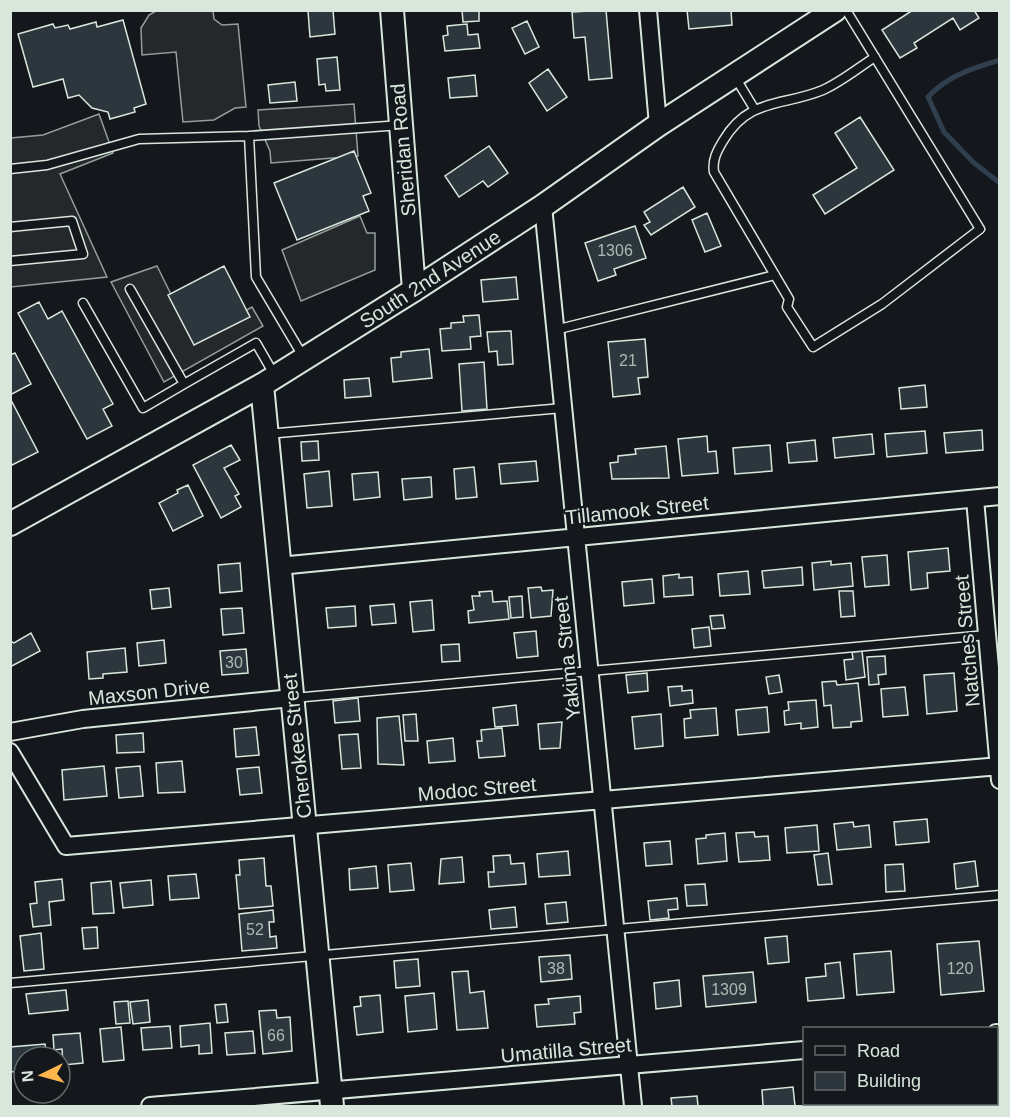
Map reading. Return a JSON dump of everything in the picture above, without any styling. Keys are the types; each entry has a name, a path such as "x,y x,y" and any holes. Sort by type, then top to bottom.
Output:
{"street":[{"name":"Sheridan Road","path":"392,10 414,290"},
{"path":"648,10 658,125"},
{"name":"South 2nd Avenue","path":"10,524 269,381 543,206 658,125 835,10"},
{"name":"Yakima Street","path":"543,206 633,1107"},
{"name":"Cherokee Street","path":"269,381 266,434 332,1099"},
{"name":"Tillamook Street","path":"279,566 999,496"},
{"name":"Natches Street","path":"975,498 999,771"},
{"name":"Maxson Drive","path":"10,732 83,719 292,698"},
{"name":"Modoc Street","path":"10,752 66,846 602,800 999,771"},
{"name":"Umatilla Street","path":"150,1107 332,1099 629,1066 803,1050"}],"lane":[{"path":"846,10 875,57 980,230 882,304 813,347 787,307 789,299 712,164 733,125 755,110 767,103 824,90 875,57"},
{"path":"734,76 755,110"},
{"path":"10,169 47,165 139,139 249,136 401,125"},
{"path":"249,136 256,276 304,358"},
{"path":"10,227 72,221 83,254 10,261"},
{"path":"555,330 775,275"},
{"path":"130,289 184,384"},
{"path":"83,303 143,408 256,343 269,381"},
{"path":"266,434 563,408"},
{"path":"292,698 987,635"},
{"path":"10,983 999,895"}],"shaded area":[{"path":"156,11 213,11 214,19 222,25 238,24 246,107 235,108 214,120 183,122 176,52 142,55 141,28 149,15"},
{"path":"354,104 358,156 271,163 270,151 259,126 258,110"},
{"path":"99,114 113,153 60,174 107,277 11,287 11,138 43,135"},
{"path":"360,216 367,233 375,233 375,270 301,301 282,250"},
{"path":"157,266 193,339 252,307 263,326 164,382 111,282"}],"building":[{"path":"333,10 335,34 310,37 308,11"},
{"path":"462,10 479,10 479,21 463,22"},
{"path":"606,10 612,78 589,80 585,37 574,38 572,12"},
{"path":"687,10 731,10 732,25 689,29"},
{"path":"913,10 974,10 979,18 960,30 953,18 914,43 917,48 900,58 882,30"},
{"path":"123,20 146,104 134,108 135,112 110,119 108,112 92,108 79,95 68,98 63,79 33,87 18,34 53,24 55,28 68,25 70,29 96,22 97,27"},
{"path":"527,21 539,47 525,54 512,28"},
{"path":"467,24 468,35 478,34 480,48 445,51 443,36 448,35 447,26"},
{"path":"337,57 340,90 326,91 325,84 319,85 317,59"},
{"path":"548,69 567,97 547,111 529,83"},
{"path":"475,75 477,96 450,98 448,78"},
{"path":"295,82 297,101 270,103 268,85"},
{"path":"860,117 894,170 825,214 813,195 857,168 835,133"},
{"path":"489,146 508,173 488,187 483,181 459,197 445,176"},
{"path":"354,151 371,193 363,196 369,211 297,240 274,183"},
{"path":"683,187 695,207 651,235 644,225 650,222 644,212"},
{"path":"707,213 721,246 705,252 692,220"},
{"path":"635,226 646,258 614,269 616,275 598,281 585,243"},
{"path":"224,266 250,317 194,345 168,295"},
{"path":"516,277 518,299 483,302 481,280"},
{"path":"39,302 48,319 62,311 113,404 103,409 112,426 87,439 18,313"},
{"path":"479,315 481,336 470,337 471,349 442,351 440,329 451,328 451,323 464,322 463,316"},
{"path":"511,331 513,364 498,365 497,351 489,352 487,332"},
{"path":"645,339 648,377 638,378 640,394 613,397 608,342"},
{"path":"429,349 432,378 393,382 391,358 401,357 401,352"},
{"path":"15,353 31,384 10,395 10,355"},
{"path":"484,362 487,409 462,411 459,364"},
{"path":"369,378 371,396 345,398 344,380"},
{"path":"925,385 927,407 901,409 899,388"},
{"path":"10,398 38,452 10,466"},
{"path":"982,430 983,450 946,453 944,433"},
{"path":"925,431 927,453 887,457 885,434"},
{"path":"872,434 874,454 835,458 833,438"},
{"path":"707,436 708,452 716,451 718,473 682,476 678,439"},
{"path":"815,440 817,461 789,463 787,443"},
{"path":"318,441 319,460 302,461 301,442"},
{"path":"231,445 240,460 224,468 239,494 235,496 241,507 221,518 193,465"},
{"path":"770,445 772,471 735,474 733,448"},
{"path":"666,446 669,478 612,479 610,463 618,462 618,456 636,454 635,449"},
{"path":"536,461 538,481 501,484 499,464"},
{"path":"474,467 477,497 456,499 454,469"},
{"path":"329,471 332,506 307,508 304,474"},
{"path":"378,472 380,497 354,500 352,474"},
{"path":"431,477 432,497 404,500 402,479"},
{"path":"188,485 203,516 173,531 159,503"},
{"path":"948,548 950,571 927,573 928,588 911,590 908,552"},
{"path":"887,555 889,585 865,587 862,557"},
{"path":"831,561 831,565 851,563 853,586 814,590 812,563"},
{"path":"240,563 242,591 220,593 218,565"},
{"path":"802,567 803,585 764,588 762,571"},
{"path":"748,571 750,594 720,596 718,574"},
{"path":"679,574 679,578 692,577 693,595 664,597 663,576"},
{"path":"652,579 654,603 624,606 622,582"},
{"path":"541,587 542,591 553,590 551,616 531,618 528,588"},
{"path":"169,588 171,607 152,609 150,590"},
{"path":"492,591 493,602 507,601 509,619 469,623 468,611 474,610 472,596 480,596 479,592"},
{"path":"839,591 853,591 855,616 841,617"},
{"path":"522,596 523,617 511,618 509,597"},
{"path":"432,600 434,630 413,632 410,602"},
{"path":"394,604 396,623 372,625 370,606"},
{"path":"355,606 356,626 328,628 326,608"},
{"path":"242,608 244,633 223,635 221,609"},
{"path":"723,615 725,628 712,629 710,616"},
{"path":"709,627 711,646 694,648 692,629"},
{"path":"536,631 538,656 517,658 514,633"},
{"path":"31,633 40,651 10,667 10,641 14,643"},
{"path":"164,640 166,663 139,666 137,643"},
{"path":"459,644 460,661 442,662 441,645"},
{"path":"125,648 127,672 103,674 103,678 89,679 87,652"},
{"path":"246,649 248,673 222,675 220,651"},
{"path":"862,651 865,677 846,680 844,660 853,659 852,652"},
{"path":"885,656 886,674 878,675 879,684 869,685 867,657"},
{"path":"647,673 648,691 628,693 626,675"},
{"path":"954,673 957,711 927,714 924,675"},
{"path":"779,675 782,692 769,694 766,677"},
{"path":"836,681 837,685 858,683 862,721 851,722 851,727 833,728 831,705 824,706 822,682"},
{"path":"682,686 682,691 692,690 693,703 670,706 668,687"},
{"path":"905,687 908,715 883,717 881,689"},
{"path":"358,698 360,721 335,723 333,701"},
{"path":"816,700 818,727 801,729 801,723 785,725 784,711 789,710 788,702"},
{"path":"516,705 518,725 495,727 493,708"},
{"path":"767,707 769,732 738,735 736,710"},
{"path":"716,708 718,735 685,738 684,719 691,718 690,710"},
{"path":"416,714 418,741 405,741 403,715"},
{"path":"661,714 663,746 635,749 632,717"},
{"path":"399,716 404,765 378,764 377,718"},
{"path":"562,722 560,748 540,749 538,724"},
{"path":"256,727 259,755 236,757 234,729"},
{"path":"502,728 505,756 479,758 477,741 482,741 481,730"},
{"path":"143,733 144,752 117,753 116,735"},
{"path":"358,734 361,768 342,769 339,735"},
{"path":"453,738 455,761 429,763 427,741"},
{"path":"182,761 185,792 158,793 156,763"},
{"path":"104,766 107,796 64,800 62,770"},
{"path":"140,766 143,796 119,798 116,768"},
{"path":"259,767 262,793 240,795 237,769"},
{"path":"927,819 929,842 896,845 894,822"},
{"path":"853,822 854,827 869,825 871,847 837,850 834,824"},
{"path":"817,825 819,851 787,853 785,828"},
{"path":"754,832 755,837 768,836 770,860 739,862 736,833"},
{"path":"725,833 727,861 698,864 696,839 706,838 706,835"},
{"path":"670,841 672,864 646,866 644,843"},
{"path":"568,851 570,875 539,877 537,854"},
{"path":"828,853 832,884 818,885 814,855"},
{"path":"510,855 511,864 524,863 526,884 489,887 488,872 494,872 493,856"},
{"path":"462,857 464,882 439,884 441,859"},
{"path":"264,858 266,886 271,886 273,906 239,909 236,875 240,875 239,860"},
{"path":"975,861 978,886 956,889 954,864"},
{"path":"411,863 414,890 390,892 388,865"},
{"path":"903,864 905,891 886,892 885,865"},
{"path":"376,866 378,888 350,890 349,869"},
{"path":"196,874 199,898 170,900 168,876"},
{"path":"62,879 64,900 49,902 51,925 33,927 30,904 37,903 35,882"},
{"path":"151,880 153,905 123,908 120,883"},
{"path":"111,881 114,913 93,914 91,883"},
{"path":"705,884 707,905 687,906 685,885"},
{"path":"677,898 678,909 668,910 669,918 650,920 648,901"},
{"path":"566,902 568,922 547,924 545,904"},
{"path":"515,907 517,927 491,929 489,910"},
{"path":"273,910 274,922 269,922 270,937 276,936 277,948 242,951 239,914"},
{"path":"97,927 98,948 84,949 82,928"},
{"path":"41,933 44,969 24,971 20,936"},
{"path":"787,936 789,962 768,964 765,938"},
{"path":"979,941 984,991 941,995 937,944"},
{"path":"891,951 894,992 857,995 854,954"},
{"path":"570,955 572,979 541,982 539,957"},
{"path":"418,959 420,986 396,988 394,961"},
{"path":"840,962 844,998 808,1001 806,978 826,976 825,964"},
{"path":"468,971 470,993 484,991 488,1028 457,1030 452,972"},
{"path":"753,972 756,1002 706,1007 703,976"},
{"path":"679,980 681,1006 656,1009 654,983"},
{"path":"66,990 68,1010 29,1014 26,994"},
{"path":"434,993 437,1029 408,1032 405,996"},
{"path":"380,995 383,1032 357,1035 354,1007 361,1006 360,997"},
{"path":"580,996 581,1012 574,1013 575,1024 537,1027 535,1005 549,1004 548,999"},
{"path":"148,1000 150,1022 133,1024 130,1002"},
{"path":"128,1001 130,1023 116,1024 114,1002"},
{"path":"226,1004 228,1022 217,1023 215,1005"},
{"path":"276,1010 277,1018 290,1017 292,1051 263,1054 259,1011"},
{"path":"210,1023 212,1053 199,1054 199,1045 181,1047 180,1026"},
{"path":"170,1026 172,1048 143,1050 141,1028"},
{"path":"121,1027 124,1060 103,1062 100,1029"},
{"path":"253,1031 255,1053 227,1055 225,1033"},
{"path":"80,1033 83,1063 72,1064 72,1045 54,1045 53,1035"},
{"path":"10,1047 12,1047 12,1072 10,1072"},
{"path":"793,1087 795,1106 763,1106 762,1090"},
{"path":"697,1096 698,1106 672,1106 671,1098"}],"waterway":[{"path":"1000,60 952,78 928,97 944,132 974,163 1000,183"}]}
